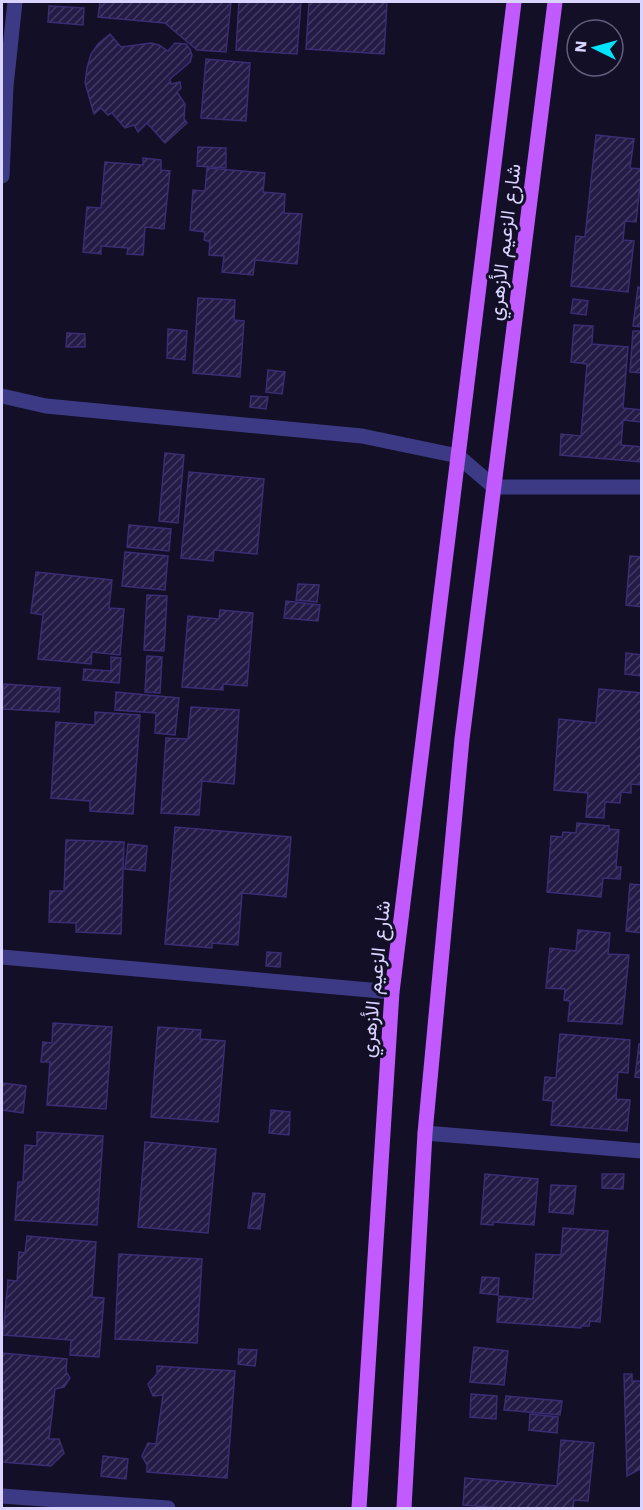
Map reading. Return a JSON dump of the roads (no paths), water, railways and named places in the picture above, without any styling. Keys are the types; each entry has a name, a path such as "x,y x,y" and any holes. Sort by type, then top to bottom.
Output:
{"main road":[{"name":"شارع الزعيم الأزهري","path":"359,1509 392,992 514,2"},
{"name":"شارع الزعيم الأزهري","path":"404,1509 425,1134 462,739 555,2"}],"street":[{"path":"2,176 4,86 15,2"},
{"path":"2,396 46,406 362,435 458,456 494,487 642,487"},
{"path":"2,957 392,992"},
{"path":"425,1134 642,1151"},
{"path":"2,1496 168,1509"}]}
